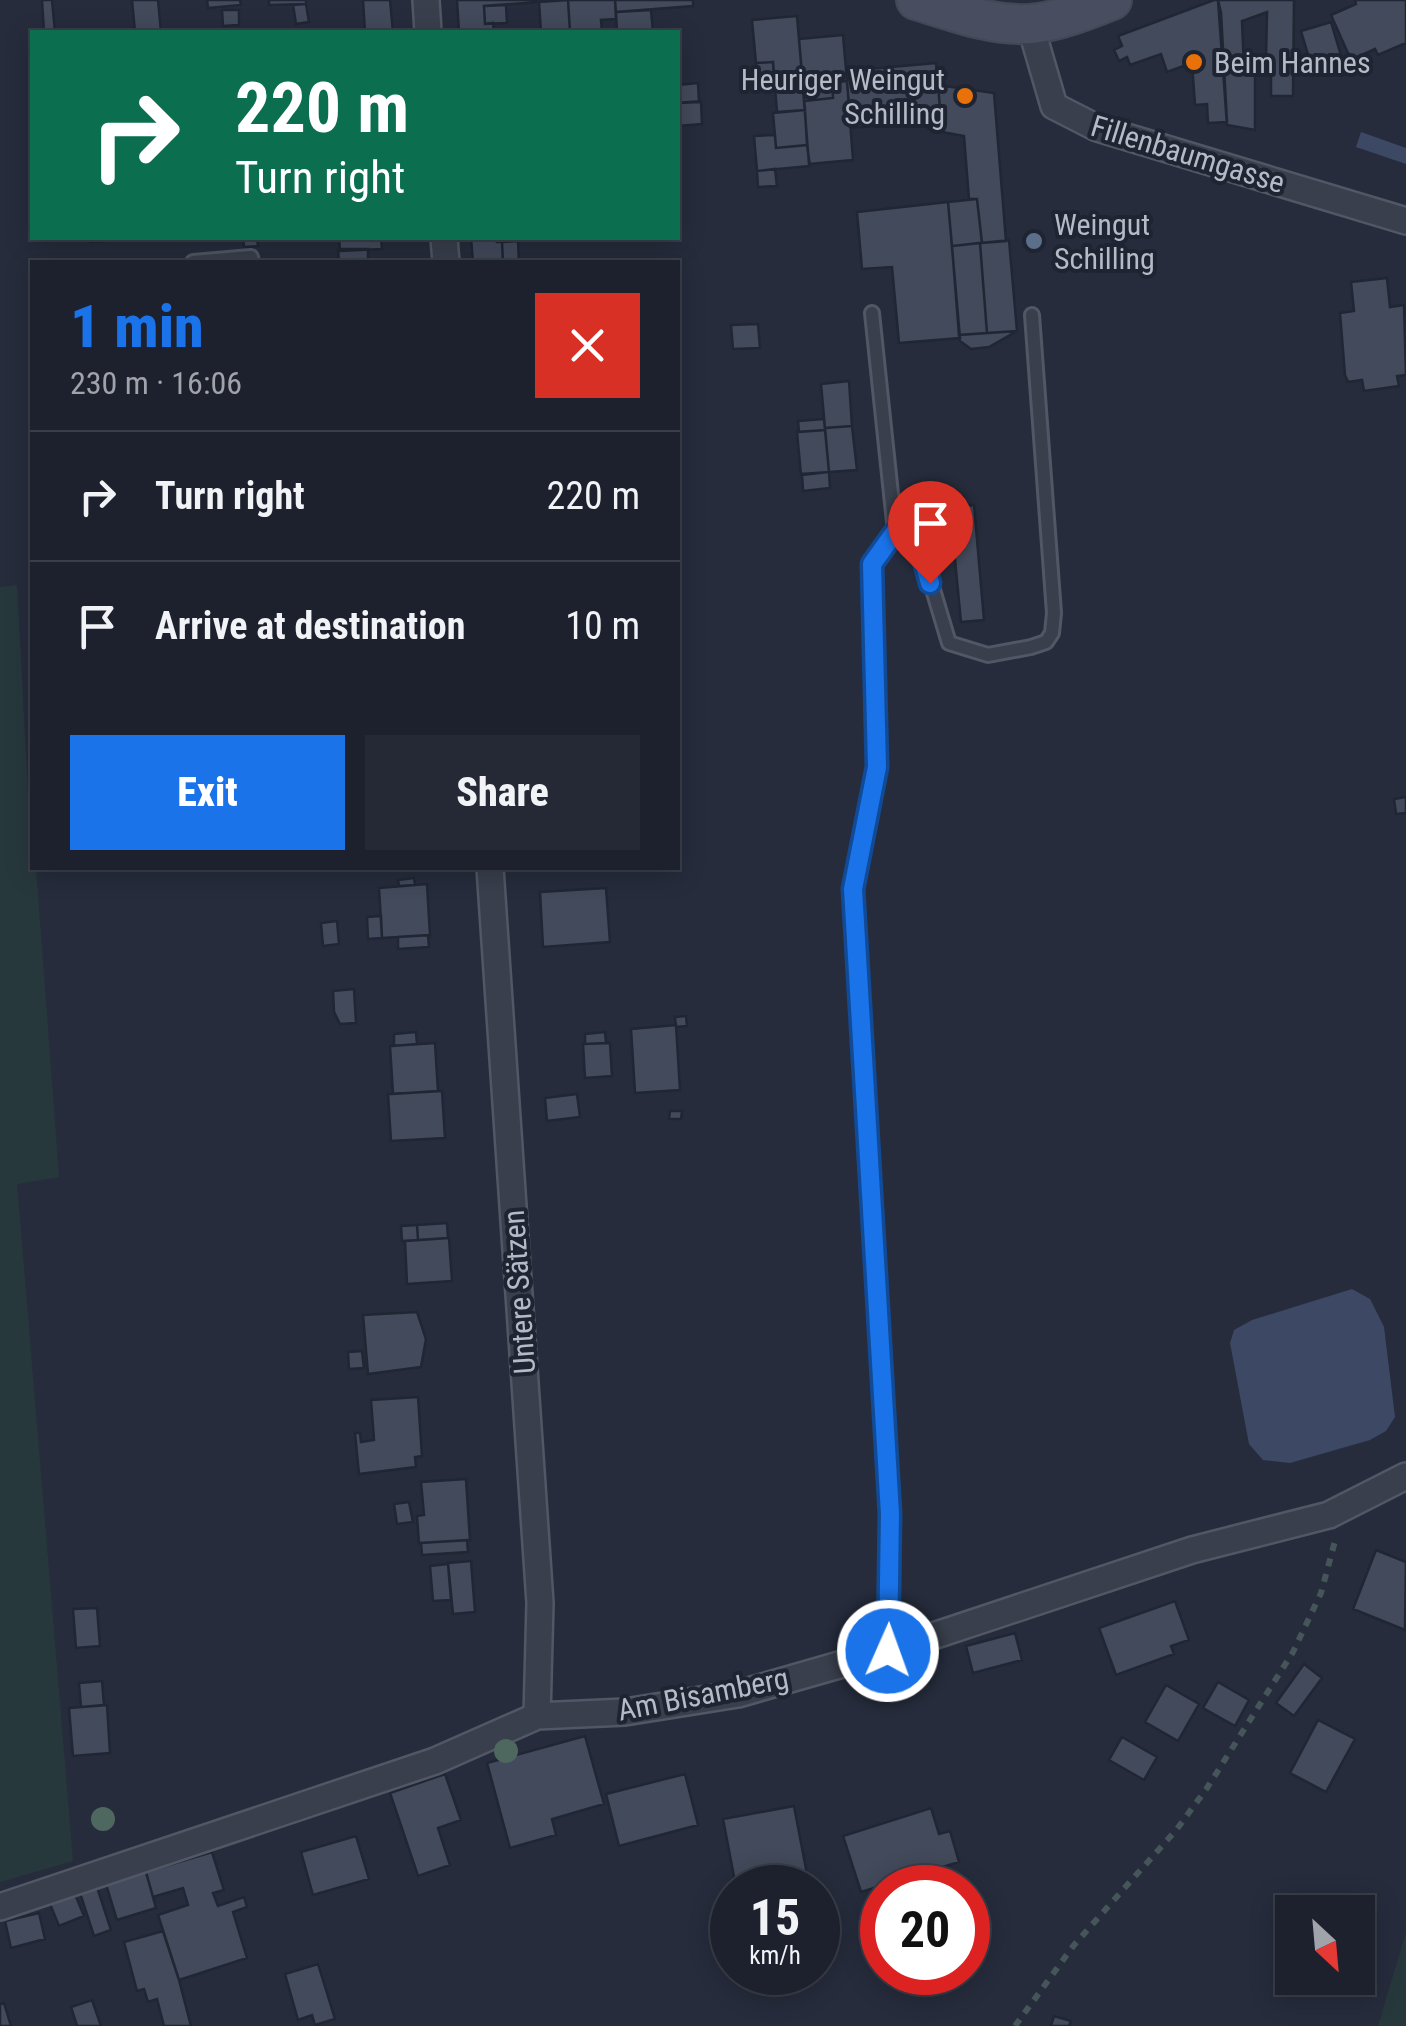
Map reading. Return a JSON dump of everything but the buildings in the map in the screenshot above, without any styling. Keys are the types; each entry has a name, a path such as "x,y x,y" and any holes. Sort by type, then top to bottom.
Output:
{"main road":[{"path":"916,0 975,18 1030,24 1112,0"}],"street":[{"path":"426,0 428,30"},
{"name":"Fillenbaumgasse","path":"1030,24 1054,106 1074,118 1406,222"},
{"name":"Untere Sätzen","path":"490,870 540,1603 537,1716"},
{"name":"Am Bisamberg","path":"0,1907 435,1762 537,1716 625,1712 738,1694 888,1651 1192,1550 1329,1515 1406,1476"}],"lane":[{"path":"216,260 251,257 252,260"},
{"path":"872,313 895,532 872,564 877,767 853,889 892,1547 888,1651"},
{"path":"895,532 919,543 949,643 988,655 1046,642 1052,633 1054,612 1032,315"}],"path":[{"path":"1015,2026 1074,1945 1178,1830 1293,1652 1321,1592 1336,1546 1329,1515"}],"shaded area":[{"path":"17,585 30,870 36,870 59,1177 17,1184 73,1861 0,1882 0,587"},
{"path":"1406,1932 1406,2026 1378,2026"}],"water":[{"path":"1361,132 1406,148 1406,164 1356,147"},
{"path":"1352,1289 1370,1299 1384,1327 1395,1417 1386,1431 1370,1440 1290,1463 1263,1460 1249,1444 1230,1343 1234,1330 1252,1320"}],"place":[{"name":"Beim Hannes","path":"1194,62"},
{"name":"Heuriger Weingut Schilling","path":"965,96"},
{"name":"Weingut Schilling","path":"1034,241"}],"route":[{"path":"888,1651 892,1547 853,889 877,767 872,564 895,532 919,543 930,583"}]}
